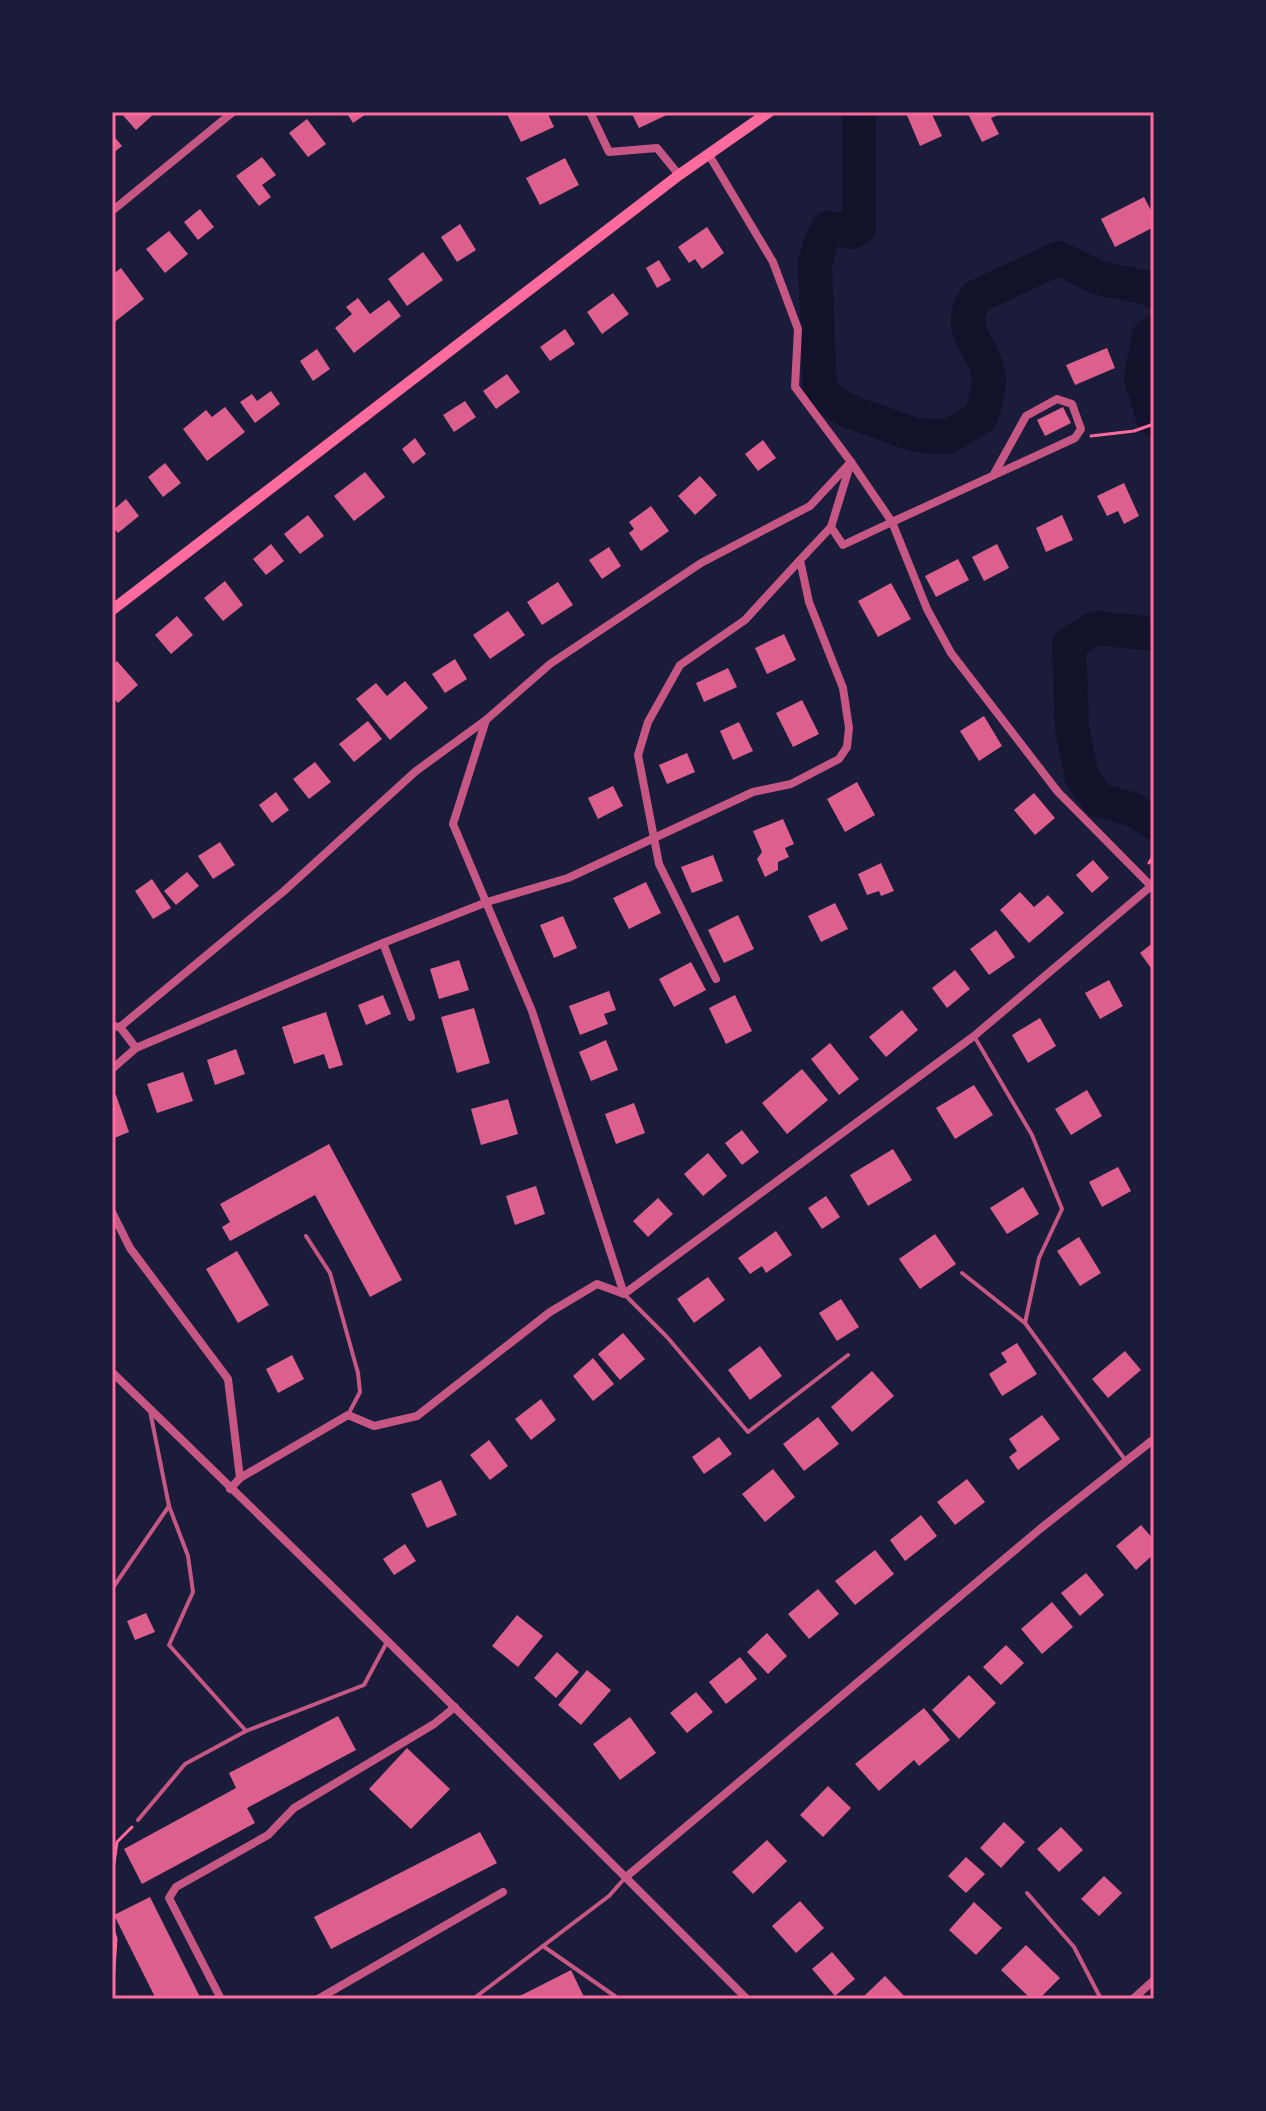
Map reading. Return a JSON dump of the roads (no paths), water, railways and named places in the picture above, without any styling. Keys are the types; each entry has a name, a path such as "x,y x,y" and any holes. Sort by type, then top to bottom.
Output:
{"main road":[{"path":"112,610 679,175 769,112"}],"street":[{"path":"112,211 233,112"},
{"path":"590,112 609,152 657,148 679,175"},
{"path":"624,1294 974,1036 1152,888 1058,792 951,653 927,609 892,522 795,387 798,329 773,262 709,155"},
{"path":"831,527 843,545 1075,438 1081,429 1072,404 1057,399 1026,416 994,474"},
{"path":"716,979 659,864 638,755 648,722 680,665 745,620 831,527 851,462"},
{"path":"136,1048 116,1027 284,891 416,771 486,720 550,664 701,563 810,506 851,462"},
{"path":"112,1069 136,1048 487,902 568,878 753,792 791,784 839,759 847,747 849,728 843,688 809,602 800,560"},
{"path":"486,720 453,824 532,1011 624,1294"},
{"path":"383,943 411,1017"},
{"path":"112,1212 130,1248 228,1379 240,1478"},
{"path":"230,1489 240,1478 348,1415 374,1426 417,1416 550,1312 597,1284 624,1294"},
{"path":"112,1372 388,1640 747,1999"},
{"path":"626,1877 1040,1529 1154,1439"},
{"path":"221,1999 169,1898 176,1887 268,1835 294,1808 434,1724 455,1707"},
{"path":"318,1999 503,1892"},
{"path":"1133,1999 1154,1980"}],"lane":[{"path":"974,1036 1032,1135 1062,1209 1039,1258 1025,1323"},
{"path":"306,1236 330,1273 358,1373 360,1392 348,1415"},
{"path":"962,1273 1025,1323 1126,1461"},
{"path":"624,1294 667,1337 748,1432 848,1355"},
{"path":"149,1408 169,1506 188,1556 193,1592 169,1645 246,1731"},
{"path":"112,1589 169,1506"},
{"path":"138,1820 185,1764 246,1731 364,1685 388,1640"},
{"path":"473,1999 609,1896 626,1877"},
{"path":"1027,1893 1074,1947 1101,1999"},
{"path":"543,1946 619,1999"}],"waterway":[{"path":"859,112 859,228 852,232 828,228 815,264 820,393 846,410 915,435 947,437 981,417 989,378 969,328 970,309 976,297 1059,258 1099,278 1154,292"},
{"path":"1154,332 1149,336 1141,378 1154,420"},
{"path":"1154,634 1095,628 1069,644 1072,728 1082,777 1098,800 1134,810 1154,823"}]}
